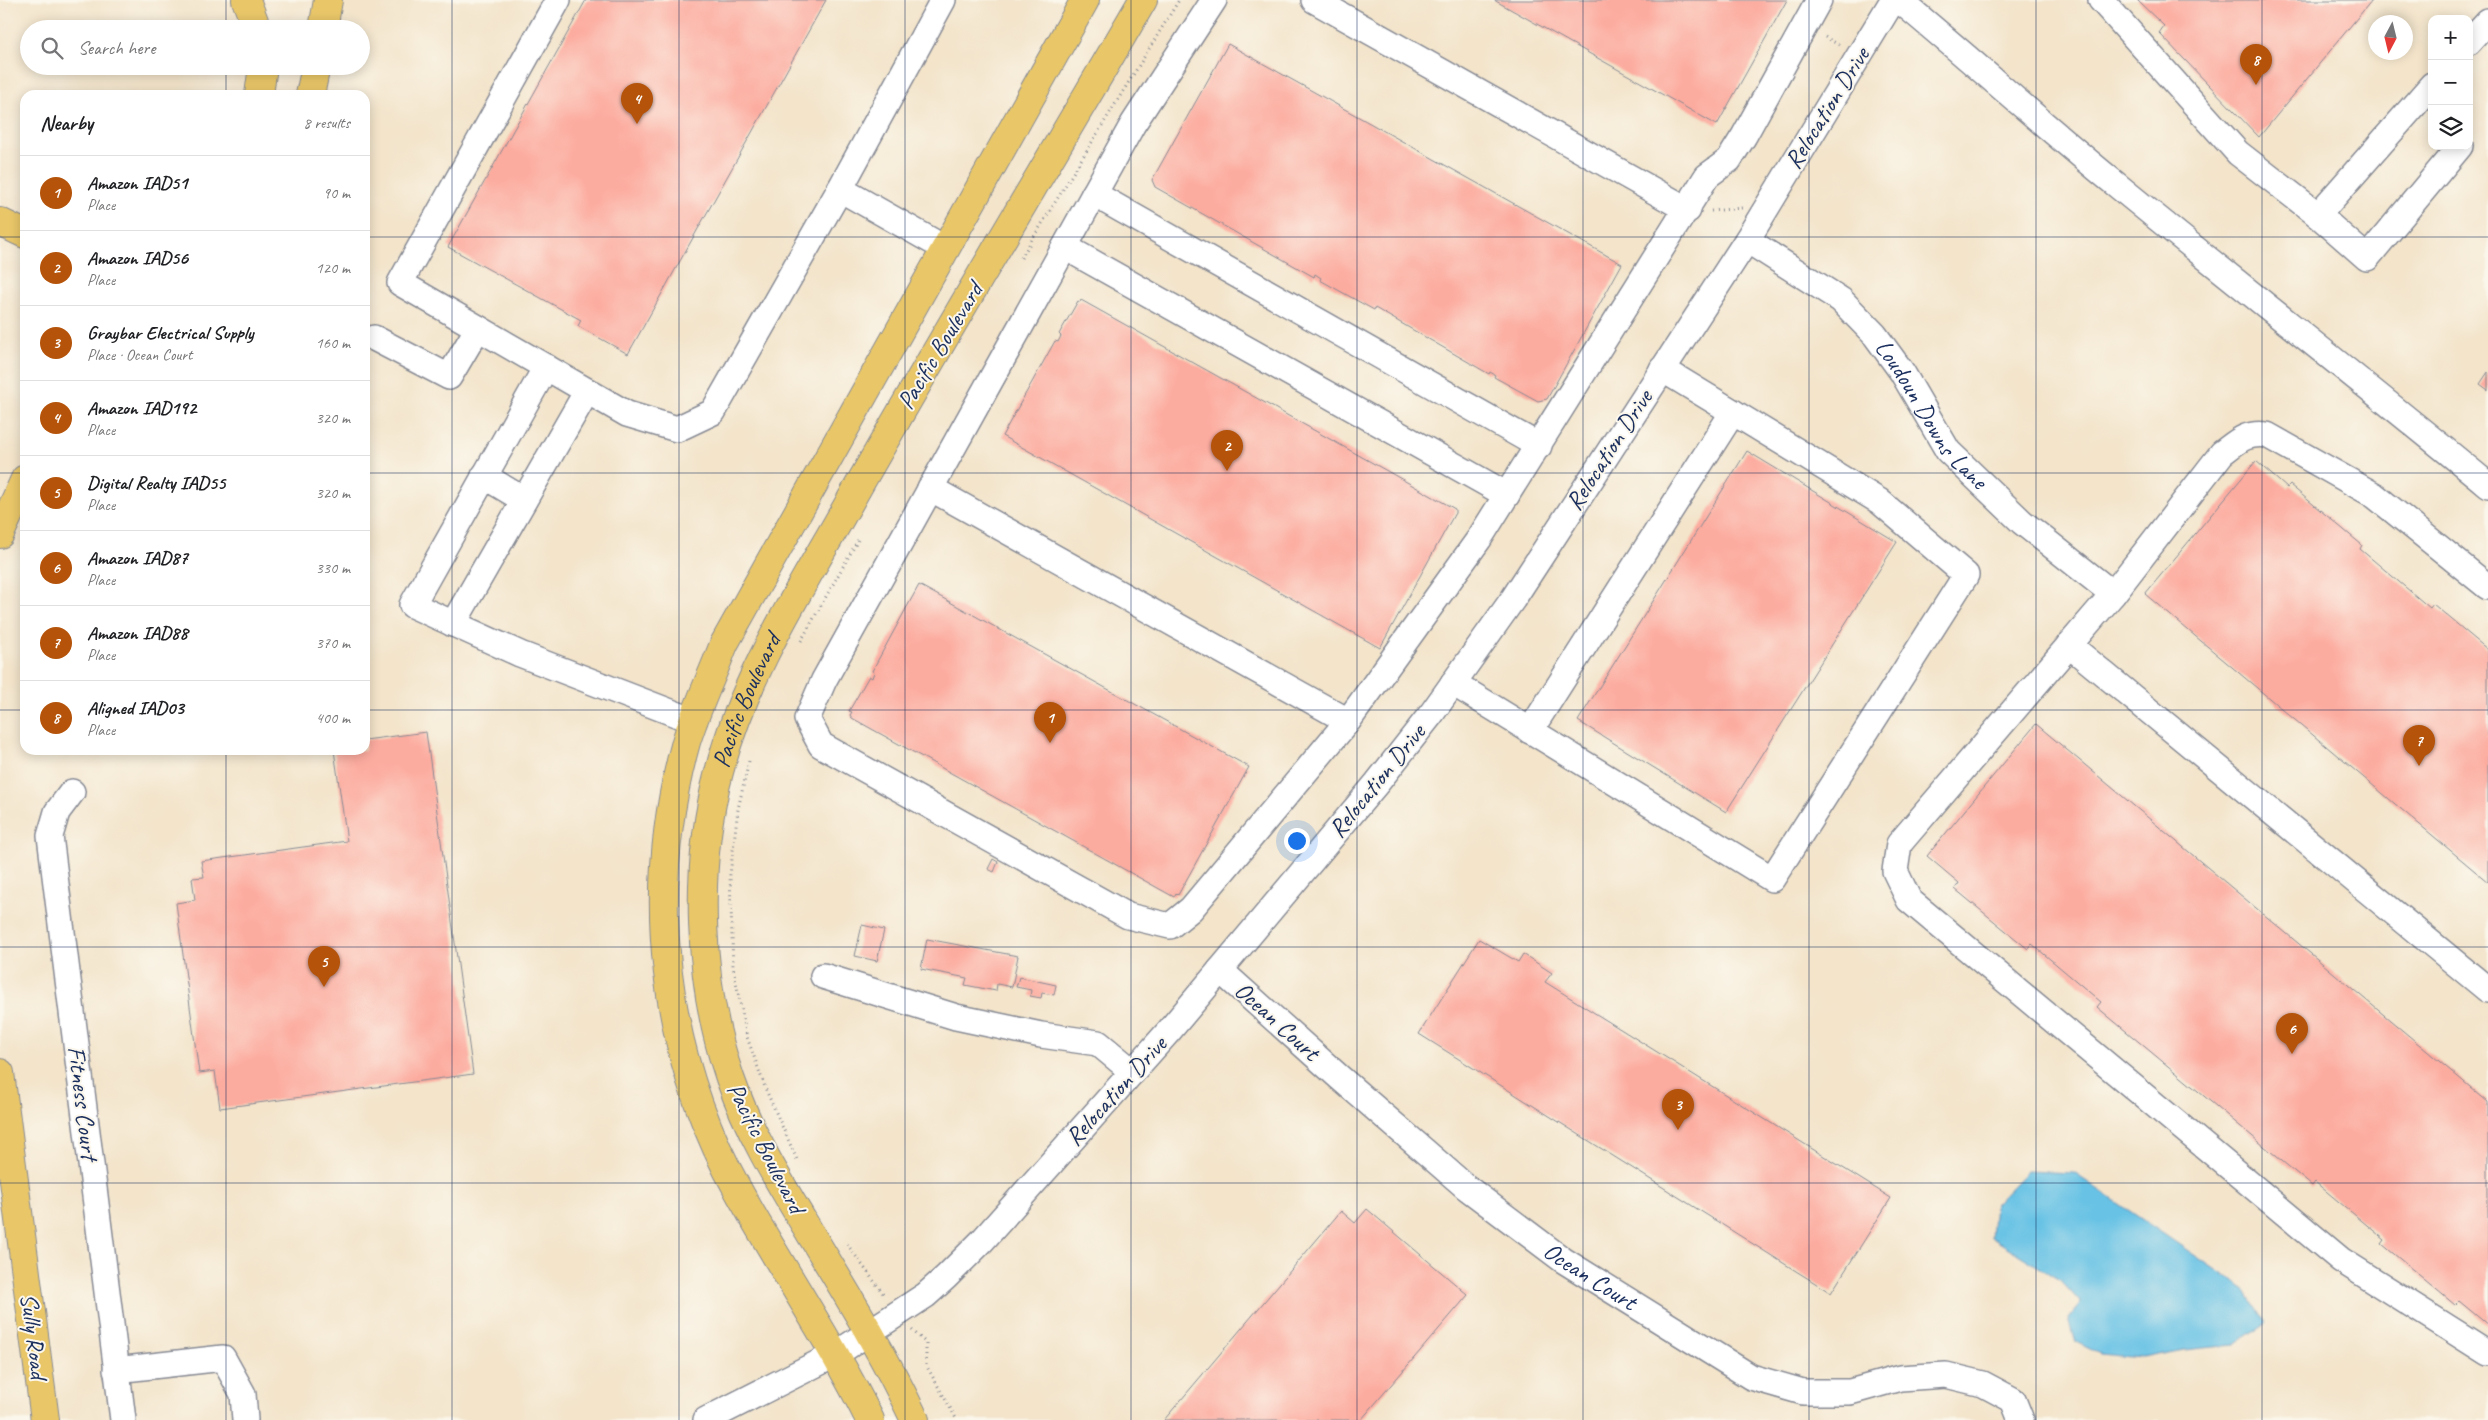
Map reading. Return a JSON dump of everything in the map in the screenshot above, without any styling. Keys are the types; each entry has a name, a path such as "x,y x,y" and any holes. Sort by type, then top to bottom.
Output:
{"main road":[{"path":"246,0 254,20"},
{"name":"Pacific Boulevard","path":"870,1420 836,1354 738,1190 710,1132 689,1076 672,1012 665,956 664,872 674,793 687,740 724,644 1085,0"},
{"name":"Pacific Boulevard","path":"916,1420 868,1333 774,1173 745,1116 729,1075 716,1023 703,934 706,855 711,806 736,716 761,661 892,427 1143,0"},
{"path":"259,90 261,75"},
{"path":"311,90 314,75"},
{"path":"0,222 20,232"},
{"path":"0,534 20,490"},
{"name":"Sully Road","path":"0,1073 45,1420"}],"street":[{"path":"558,0 400,283 627,414 677,429 714,412 840,189 943,0"},
{"path":"1214,0 1133,124 824,680 807,719 821,745 1128,916 1170,926 1191,909 1348,721 1479,539 1688,210 1707,176 1729,160 1819,0"},
{"path":"1314,0 1688,210"},
{"name":"Relocation Drive","path":"706,1420 836,1354 926,1295 952,1271 1133,1072 1377,783 1453,683 1513,599 1747,240 1760,215 1893,0"},
{"path":"1899,0 1984,70 2117,186 2488,485"},
{"path":"2102,0 2238,153 2318,215 2367,258 2457,150"},
{"path":"2473,38 2488,21"},
{"path":"2318,215 2424,111 2428,98"},
{"path":"840,189 946,249"},
{"path":"1094,194 1539,446"},
{"name":"Loudoun Downs Lane","path":"1747,240 1841,300 1875,335 1902,372 1948,451 2022,522 2113,594"},
{"path":"1065,247 1507,495"},
{"path":"374,338 449,377 478,328"},
{"path":"546,367 412,605 520,654 694,721"},
{"path":"1453,683 1772,879 1966,574 1879,501 1662,369"},
{"path":"453,624 587,391"},
{"path":"1530,731 1733,412"},
{"path":"2488,587 2374,495 2267,435 2255,433 2243,436 2222,453 2113,594 1899,844 1895,871 1909,900 2341,1260 2488,1353"},
{"path":"484,476 524,500"},
{"path":"930,488 1348,721"},
{"path":"2069,645 2488,990"},
{"name":"Fitness Court","path":"72,792 57,812 50,836 123,1420"},
{"name":"Ocean Court","path":"1220,970 1339,1077 1466,1187 1562,1260 1751,1377 1804,1392 1850,1392 1900,1378 1946,1375 1983,1384 2013,1400 2021,1420"},
{"path":"823,976 956,1018 1040,1035 1098,1043 1133,1072"},
{"path":"116,1370 223,1358 243,1394 246,1420"}],"path":[{"path":"1019,262 1180,0"},
{"path":"1806,26 1858,57"},
{"path":"1688,210 1719,211 1726,208 1741,208 1760,215"},
{"path":"796,649 860,536"},
{"path":"750,756 738,809 730,874 733,967 747,1038 766,1090 802,1168"},
{"path":"844,1240 898,1313 926,1343 926,1364 956,1420"}],"water":[{"path":"2027,1171 2074,1173 2247,1291 2266,1323 2234,1345 2184,1350 2142,1358 2100,1354 2076,1342 2069,1318 2081,1303 2061,1281 1991,1237 1994,1205"}],"building":[{"path":"586,0 826,0 628,354 578,326 581,320 448,247"},
{"path":"1494,0 1787,0 1717,125"},
{"path":"2137,0 2372,0 2259,137 2159,33 2164,26"},
{"path":"1228,44 1622,264 1547,399 1538,401 1375,308 1374,310 1320,280 1321,278 1315,274 1314,277 1155,187 1152,180"},
{"path":"1081,300 1455,509 1455,513 1380,648 1002,436 1055,341 1058,342 1061,336 1059,334 1078,301 1080,302"},
{"path":"2488,372 2488,390 2480,384"},
{"path":"1747,451 1897,542 1726,812 1578,721"},
{"path":"2256,461 2287,488 2290,485 2362,545 2360,549 2430,608 2433,604 2488,650 2488,882 2145,594"},
{"path":"919,585 1249,767 1178,895 1176,893 1174,897 852,718 850,715 852,712 849,711 869,676 872,678 874,672 872,671"},
{"path":"2036,724 2488,1102 2488,1325 2459,1301 2455,1305 2382,1244 2385,1240 2315,1182 2312,1186 2097,1007 2101,1002 2032,944 2028,949 1955,889 1959,883 1927,856"},
{"path":"426,732 473,1074 220,1108 215,1071 199,1073 176,903 195,900 192,878 204,877 201,861 347,841 335,755 370,755 370,739"},
{"path":"993,859 998,862 994,872 988,869"},
{"path":"862,925 884,930 877,961 855,956"},
{"path":"927,939 1018,956 1012,987 997,984 996,991 965,985 967,978 921,969"},
{"path":"1479,939 1518,962 1523,954 1552,973 1545,982 1891,1198 1831,1293 1419,1034"},
{"path":"1019,977 1056,985 1054,995 1042,993 1041,998 1030,996 1031,990 1016,987"},
{"path":"1367,1209 1468,1295 1361,1420 1164,1420 1341,1211 1355,1223"}],"place":[{"name":"Aligned IAD03","path":"2256,85"},
{"name":"Amazon IAD192","path":"637,124"},
{"name":"Amazon IAD56","path":"1227,471"},
{"name":"Amazon IAD51","path":"1050,743"},
{"name":"Amazon IAD88","path":"2419,766"},
{"name":"Digital Realty IAD55","path":"324,987"},
{"name":"Amazon IAD87","path":"2292,1054"},
{"name":"Graybar Electrical Supply","path":"1678,1130"}]}
